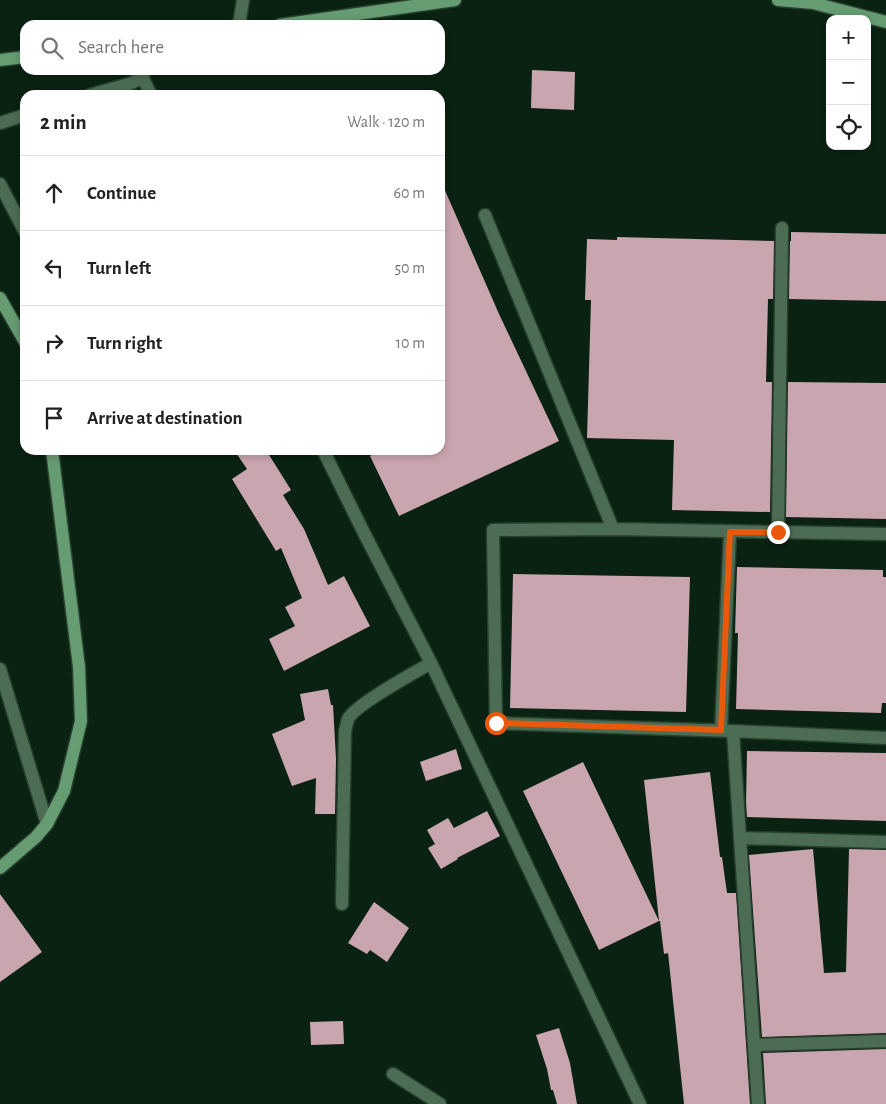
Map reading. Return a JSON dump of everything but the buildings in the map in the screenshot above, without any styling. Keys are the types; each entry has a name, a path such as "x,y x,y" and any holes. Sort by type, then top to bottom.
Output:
{"street":[{"path":"240,20 244,0"},
{"path":"315,20 455,0"},
{"path":"778,0 813,3 886,22"},
{"path":"0,60 20,58"},
{"path":"122,90 140,75"},
{"path":"141,75 149,90"},
{"path":"0,123 20,117"},
{"path":"0,184 20,222"},
{"path":"485,215 613,529"},
{"path":"778,532 782,228"},
{"path":"0,298 20,333"},
{"path":"0,868 48,824 64,791 81,721 79,667 53,455"},
{"path":"325,455 431,662 640,1104"},
{"path":"886,534 613,529 493,530 496,723 727,730 886,738"},
{"path":"730,532 727,730 740,838 758,1104"},
{"path":"342,904 346,731 348,719 354,711 374,696 431,662"},
{"path":"0,669 48,824"},
{"path":"740,838 886,842"},
{"path":"755,1045 886,1040"},
{"path":"393,1074 440,1104"}],"route":[{"path":"496,723 721,730 730,532 778,532"}]}
